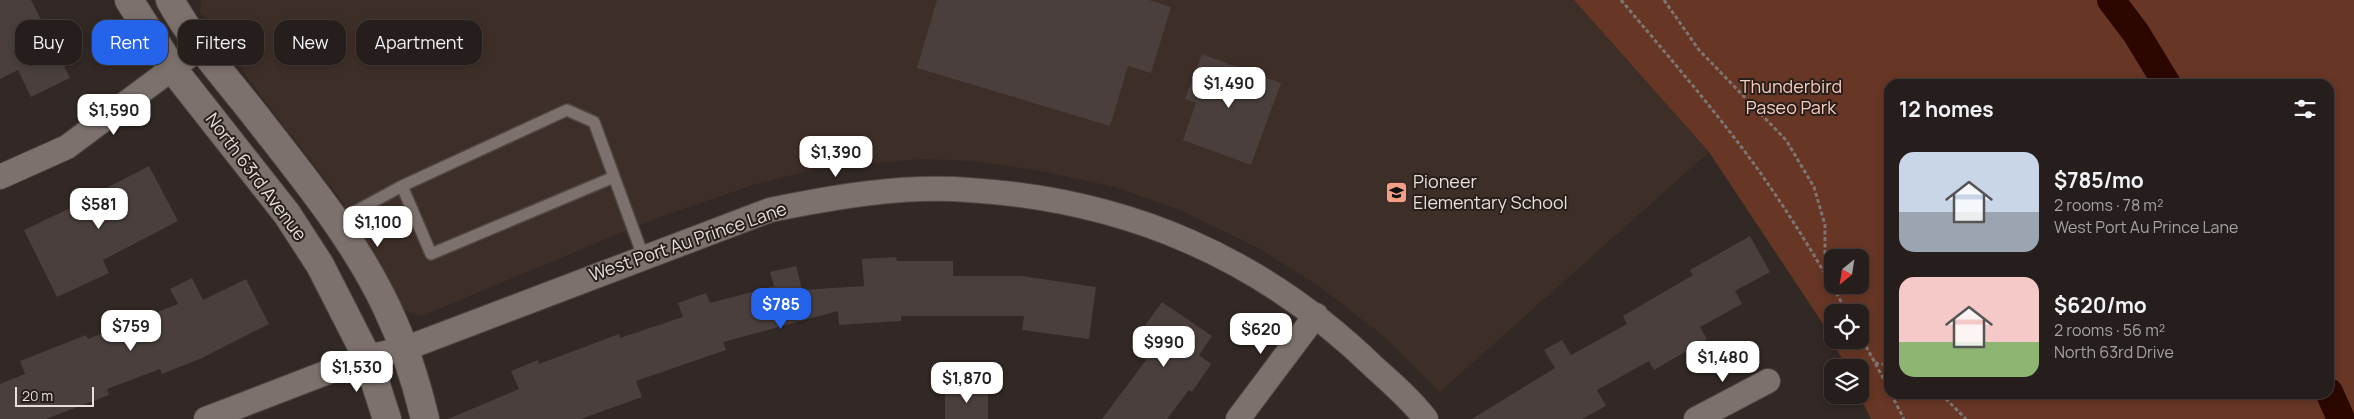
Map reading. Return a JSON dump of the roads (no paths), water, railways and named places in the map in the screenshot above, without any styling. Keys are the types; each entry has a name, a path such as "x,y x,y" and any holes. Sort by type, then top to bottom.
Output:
{"street":[{"name":"North 63rd Avenue","path":"129,0 172,68 287,214 304,241 352,324 367,357 387,419"},
{"name":"North 63rd Avenue","path":"170,0 183,20"},
{"path":"0,176 16,171 67,147 178,64"},
{"name":"North 63rd Avenue","path":"215,65 336,222 367,270 387,308 404,349 425,419"},
{"name":"West Port Au Prince Lane","path":"206,419 367,357 404,349 643,256 770,210 823,200 891,191 967,189 1038,197 1089,208 1148,224 1207,248 1275,286 1316,315 1362,354 1426,419"},
{"path":"304,241 336,222"},
{"path":"1238,419 1316,315"},
{"path":"1696,419 1768,381"}],"lane":[{"path":"336,222 402,186 567,110 594,122 643,256"},
{"path":"402,186 431,254 614,177"}],"waterway":[{"path":"2111,0 2136,33 2164,79"},
{"path":"2332,399 2341,419"}],"place":[{"name":"Pioneer Elementary School","path":"1397,192"}],"park label":[{"name":"Thunderbird Paseo Park","path":"1791,97"}]}
